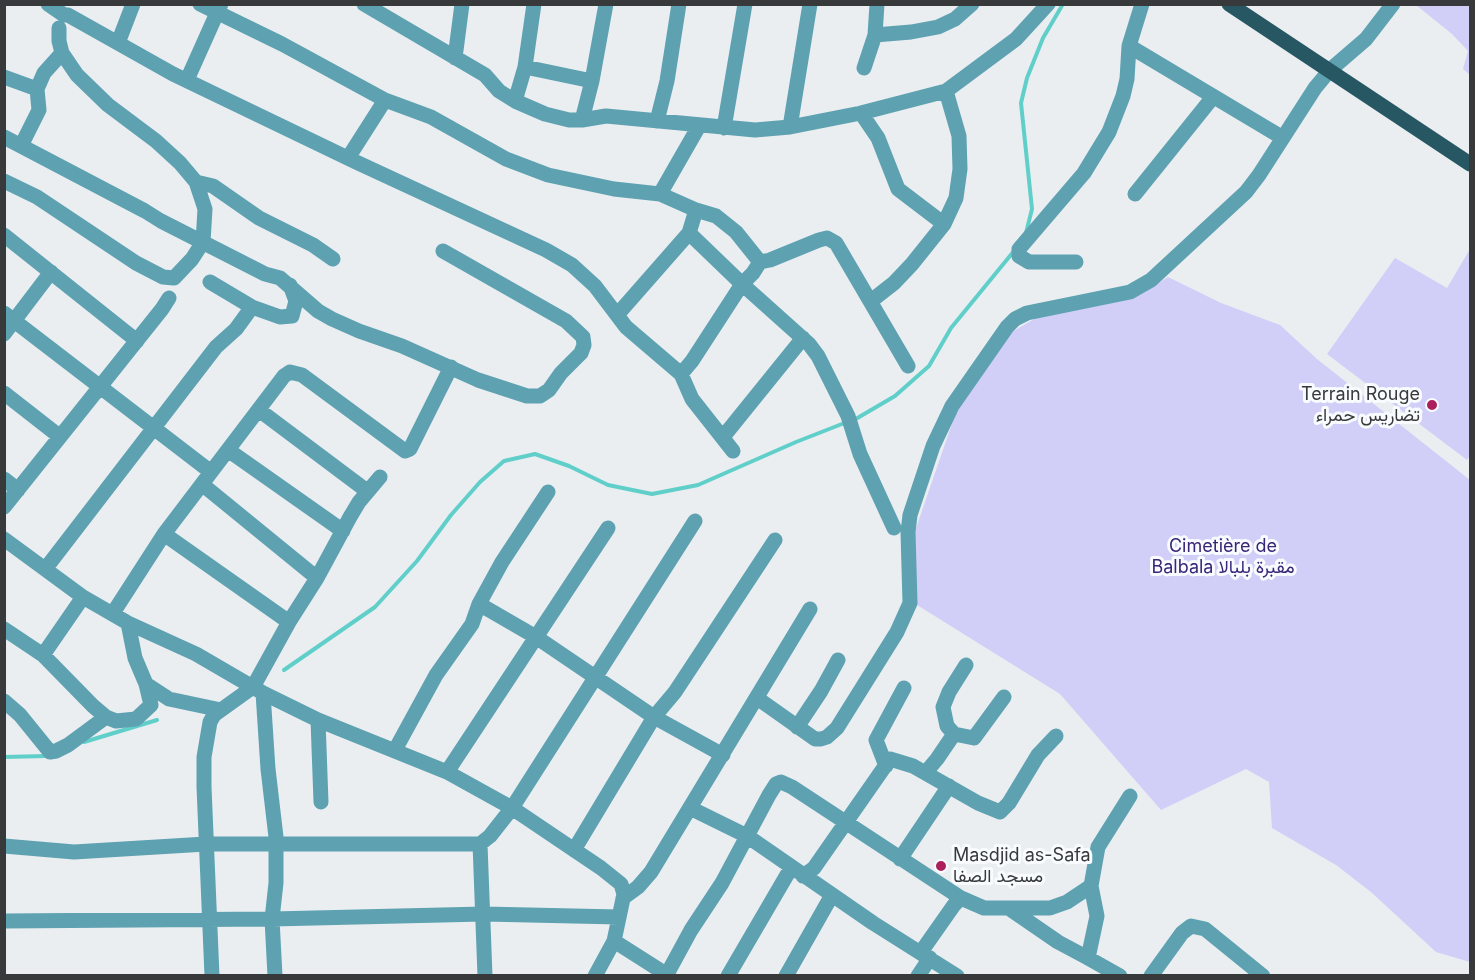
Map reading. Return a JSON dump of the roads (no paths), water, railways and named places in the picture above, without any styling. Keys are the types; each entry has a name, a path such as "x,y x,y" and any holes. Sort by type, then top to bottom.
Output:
{"main road":[{"path":"1229,4 1470,164"}],"street":[{"path":"48,4 64,16 68,15 187,80 546,250 572,265 611,304 626,327 681,374 692,399 733,451"},
{"path":"118,43 133,4"},
{"path":"200,4 219,9 385,100 431,117 528,169 614,189 660,194 716,216 736,232 760,262"},
{"path":"455,57 462,4"},
{"path":"515,101 525,67 534,4"},
{"path":"582,120 592,81 606,4"},
{"path":"657,121 667,81 679,4"},
{"path":"724,128 745,4"},
{"path":"790,127 810,4"},
{"path":"864,68 875,34 877,4"},
{"path":"875,34 911,32 939,27 955,19 972,4"},
{"path":"365,5 485,75 499,91 515,101 545,114 569,120 606,116 755,130 790,127 861,113 946,91 1016,39 1048,4"},
{"path":"1076,262 1029,262 1019,256 1019,249 1084,173 1109,132 1123,96 1127,78 1129,46 1142,4"},
{"path":"757,698 815,739 831,734 842,721 897,632 909,603 908,532 910,515 933,446 952,406 1007,327 1015,319 1027,313 1118,295 1140,288 1246,192 1259,176 1300,109 1330,70 1366,39 1393,4"},
{"path":"187,80 219,9"},
{"path":"4,181 37,196 136,263 163,278 174,278 192,259 203,242 205,209 196,182 164,148 108,105 77,75 62,53 59,41 64,16"},
{"path":"1129,46 1283,138"},
{"path":"21,146 39,110 38,89 44,74 62,53"},
{"path":"525,67 592,81"},
{"path":"4,77 38,89"},
{"path":"871,301 894,283 944,224 956,198 960,169 959,136 946,91"},
{"path":"1135,194 1213,97"},
{"path":"348,158 385,100"},
{"path":"861,113 878,138 898,189 944,224"},
{"path":"660,194 699,126"},
{"path":"4,137 161,221 265,274 280,278 318,311 332,319 402,346 478,380 527,396 540,396 549,390 580,353 584,345 583,337 566,321 443,251"},
{"path":"196,182 213,186 259,218 312,245 333,259"},
{"path":"617,315 689,233 696,210"},
{"path":"689,233 803,338 818,356 850,421 860,454 894,528"},
{"path":"4,235 136,341"},
{"path":"681,374 692,361 742,284 760,262 827,238 836,243 908,366"},
{"path":"4,334 9,317 51,272"},
{"path":"210,282 252,307 280,317 292,316 296,301 290,285"},
{"path":"4,507 169,297"},
{"path":"46,568 216,347 236,329 252,307"},
{"path":"9,317 155,428 317,578"},
{"path":"723,437 803,338"},
{"path":"113,613 164,534 282,378 290,372 297,373 405,451 410,448 451,367"},
{"path":"4,393 59,436"},
{"path":"259,410 368,491"},
{"path":"228,450 343,531"},
{"path":"275,975 272,919 276,883 276,845 258,690 289,622 317,578 350,517 380,477"},
{"path":"4,479 18,490"},
{"path":"395,750 436,675 472,624 479,604 502,562 548,492"},
{"path":"4,846 74,852 206,844 480,844 495,831 512,808 695,521"},
{"path":"447,772 608,528"},
{"path":"164,534 289,622"},
{"path":"4,539 83,597 128,623 196,654 258,690 318,720 447,772 512,808 621,884 624,890 614,941 595,975"},
{"path":"574,850 654,717 675,692 775,540"},
{"path":"43,655 83,597"},
{"path":"479,604 536,637 654,717 723,755"},
{"path":"623,898 651,872 810,609"},
{"path":"4,629 43,655 106,717 116,721 136,719 151,705 146,684 135,658 128,623"},
{"path":"797,727 821,691 837,660"},
{"path":"966,665 943,707 947,726 954,734 974,738 1004,697"},
{"path":"146,684 169,699 221,710"},
{"path":"886,766 876,740 904,688"},
{"path":"212,975 204,757 207,731 214,715 258,690"},
{"path":"4,701 21,715 50,752 68,744 106,717"},
{"path":"318,720 321,802"},
{"path":"926,772 954,734"},
{"path":"728,975 797,872 814,868 892,759 926,772 978,803 1000,812 1009,803 1038,755 1056,736"},
{"path":"614,941 667,975 691,930 722,883 773,788 781,782 961,898 984,908 1050,908 1058,906 1091,886"},
{"path":"900,859 950,786"},
{"path":"1088,958 1097,916 1091,886 1098,847 1130,796"},
{"path":"690,808 747,836 797,872 957,975"},
{"path":"480,844 485,975"},
{"path":"786,975 832,895"},
{"path":"918,975 925,955 954,905 961,898"},
{"path":"1010,909 1058,942 1120,975"},
{"path":"4,921 272,919 484,914 619,917"},
{"path":"1151,975 1182,933 1191,926 1205,929 1263,975"}],"waterway":[{"path":"1026,233 1032,209 1021,103 1027,78 1043,38 1063,4"},
{"path":"854,420 895,396 929,366 951,328 1014,251"},
{"path":"284,670 375,607 417,561 451,515 480,482 504,461 535,454 569,466 608,485 652,494 698,485 847,422"},
{"path":"84,742 157,720"},
{"path":"4,757 46,756"}],"place":[{"name":"Terrain Rouge تضاريس حمراء","path":"1432,405"},
{"name":"Masdjid as-Safa مسجد الصفا","path":"941,866"}],"park label":[{"name":"Cimetière de Balbala مقبرة بلبالا","path":"1223,557"}]}
